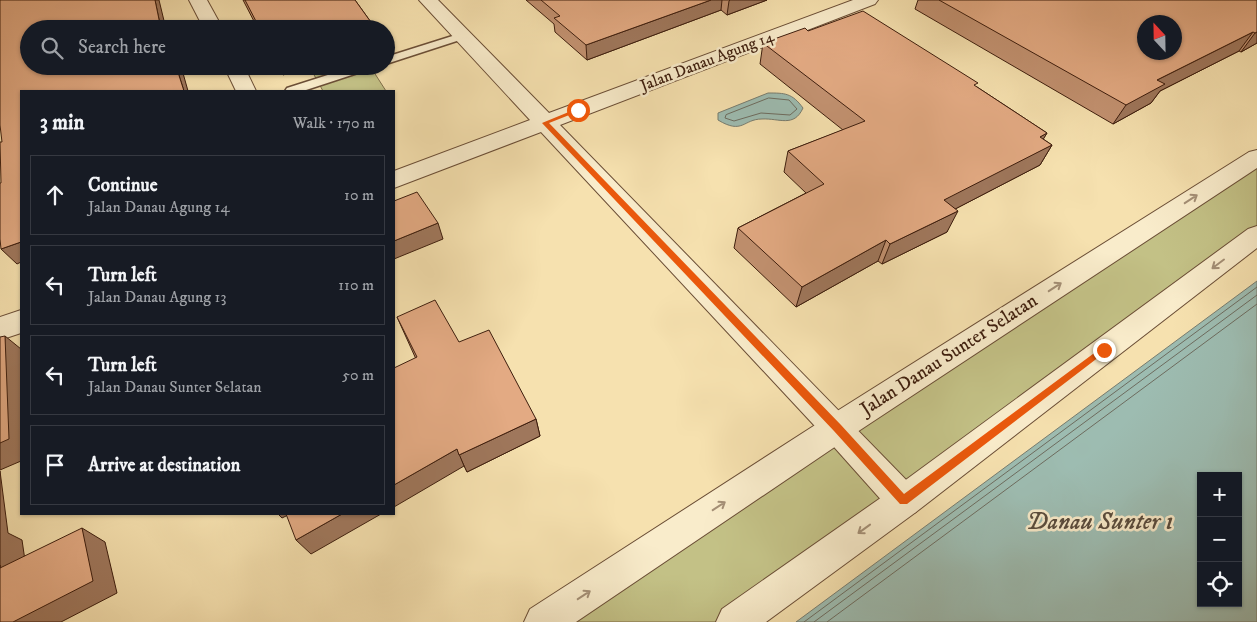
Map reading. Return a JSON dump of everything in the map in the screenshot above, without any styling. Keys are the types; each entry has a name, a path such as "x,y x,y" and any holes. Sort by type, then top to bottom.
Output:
{"street":[{"path":"198,0 209,20"},
{"path":"428,0 904,500"},
{"name":"Jalan Danau Agung 14","path":"395,180 869,0"},
{"path":"238,75 246,90"},
{"name":"Jalan Danau Sunter Selatan","path":"543,622 837,428 1257,157"},
{"path":"735,622 904,500 1257,235"},
{"path":"0,329 20,321"}],"lane":[{"path":"395,58 462,36"},
{"path":"294,90 341,75"}],"shaded area":[{"path":"314,75 376,75 385,90 322,90"},
{"path":"1257,156 1257,235 734,622 543,622"}],"water":[{"path":"768,93 788,95 795,99 803,108 795,118 786,121 756,120 733,126 718,120 718,113"},
{"name":"Danau Sunter 1","path":"1257,281 1257,622 796,622"}],"building":[{"path":"0,0 155,0 159,20 20,20 20,75 179,75 184,90 20,90 20,242 1,249 0,142 2,142 0,125"},
{"path":"245,0 355,0 369,20 255,20"},
{"path":"541,0 711,0 586,45 554,18 560,16"},
{"path":"939,0 1257,0 1257,32 1253,32 1157,80 1165,84 1126,105"},
{"path":"863,11 978,83 974,85 1047,133 1040,137 1052,145 944,200 958,211 890,244 886,240 802,287 738,228 824,184 788,151 865,121 763,43 805,28 808,31"},
{"path":"417,192 438,223 395,241 395,201"},
{"path":"435,300 459,342 489,330 536,419 459,455 457,449 395,484 395,368 417,357 397,317"},
{"path":"5,336 9,439 0,443 0,337"},
{"path":"286,515 340,515 296,540"},
{"path":"82,528 93,581 13,622 0,622 0,568"}],"route":[{"path":"578,110 545,123 904,500 1104,350"}]}
